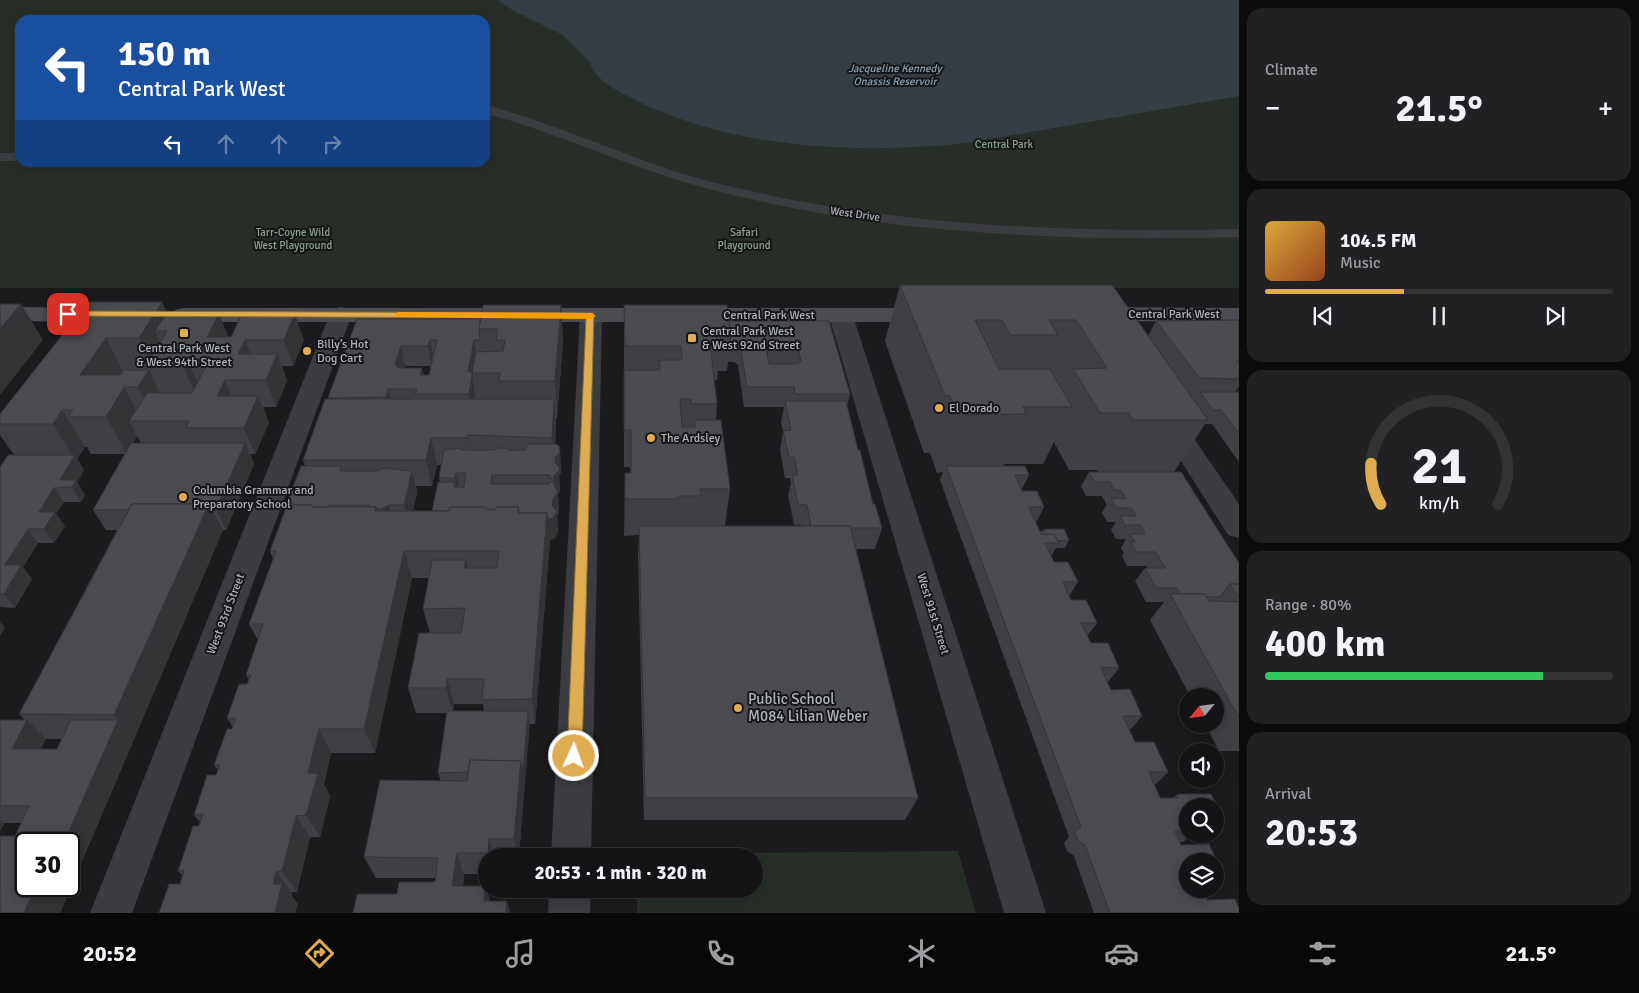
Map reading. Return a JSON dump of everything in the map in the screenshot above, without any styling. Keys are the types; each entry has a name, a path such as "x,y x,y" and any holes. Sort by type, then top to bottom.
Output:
{"main road":[{"path":"0,314 138,315"},
{"name":"Central Park West","path":"1082,314 1239,315"},
{"name":"Central Park West","path":"166,315 951,315"}],"street":[{"name":"West Drive","path":"490,110 682,177 736,192 808,207 931,224 1034,232 1133,235 1239,233"},
{"path":"0,157 15,157"},
{"path":"74,336 90,314"},
{"name":"West 93rd Street","path":"111,913 341,314"},
{"path":"1082,314 1112,337"},
{"path":"571,848 591,315"},
{"name":"West 91st Street","path":"841,316 1025,913"},
{"path":"1157,403 1239,527"},
{"path":"569,913 570,898"}],"green space":[{"name":"Central Park","path":"0,0 1239,0 1239,288 0,288"},
{"path":"958,851 976,913 637,913 637,898 763,898 763,853"}],"water":[{"name":"Jacqueline Kennedy Onassis Reservoir","path":"498,0 1239,0 1239,96 966,143 924,147 881,148 793,144 749,137 707,127 666,114 628,96 600,78 595,73 590,62 563,35 514,11"}],"building":[{"path":"900,285 1112,285 1208,420 1133,420 1129,413 1100,413 1073,369 1107,368 1076,320 1049,320 1058,335 1010,335 1002,320 975,320 999,369 1050,369 1072,407 1023,407 1027,414 958,415 950,396 945,396"},
{"path":"87,302 162,302 139,338 106,338 80,375 120,375 124,370 149,370 138,387 124,387 106,417 68,417 73,410 62,410 53,424 0,424 0,414"},
{"path":"0,304 21,304 0,329"},
{"path":"483,305 561,305 555,381 499,381 500,373 472,373 476,352 503,351 505,340 496,340 498,329 479,329"},
{"path":"624,305 727,305 731,335 720,335 721,343 710,343 717,404 691,404 691,399 680,399 682,427 695,427 694,420 721,420 730,489 700,489 701,496 678,496 678,499 625,499 625,473 631,473 631,430 624,430 624,370 660,370 659,360 682,360 681,346 625,346"},
{"path":"166,314 219,314 207,337 231,337 242,314 295,314 284,340 245,340 238,354 277,354 266,380 225,380 217,396 258,396 244,428 186,428 189,421 129,421 147,393 192,393 210,359 187,359 183,367 145,367 167,331 155,331"},
{"path":"357,319 480,319 480,340 474,340 468,372 472,372 469,394 415,394 417,389 388,389 386,397 328,398","holes":["430,340 437,340 429,375 420,375 422,368 399,368 395,364 401,346 428,346"]},
{"path":"1239,320 1239,361 1237,361 1239,364 1239,379 1199,378 1156,321"},
{"path":"729,321 829,321 850,394 795,394 794,387 747,387 740,345 736,342 730,342","holes":["770,344 797,344 801,361 797,364 769,364 766,347"]},
{"path":"1200,392 1239,392 1239,434 1221,410 1213,410"},
{"path":"325,399 554,399 552,438 468,435 468,438 431,438 426,460 303,460"},
{"path":"785,401 846,401 873,504 875,504 882,528 811,526 807,505 798,504 792,475 798,475 794,457 789,457 783,431 791,430"},
{"path":"131,443 245,443 216,510 212,510 209,504 132,504 128,510 93,510"},
{"path":"527,444 556,444 559,446 560,452 555,458 555,463 559,467 559,471 554,475 554,478 550,478 550,475 492,475 491,484 549,484 549,482 553,482 558,492 553,499 552,505 557,512 553,518 548,519 547,513 519,513 518,507 498,507 494,510 489,510 483,507 450,507 449,511 432,511 438,482 455,482 454,487 464,487 466,473 456,473 455,478 439,478 444,450 459,448 463,450 494,450 505,448 509,450 526,450"},
{"path":"8,455 75,455 60,480 76,480 72,487 54,488 39,512 55,512 44,529 28,529 5,565 21,565 4,594 0,594 0,467"},
{"path":"301,466 341,466 340,471 377,471 384,468 412,471 404,505 389,505 382,509 376,509 376,507 368,505 313,507 312,505 287,505 284,511"},
{"path":"946,466 1025,466 1029,475 1015,475 1022,491 1037,491 1044,507 1029,507 1041,534 1054,534 1059,543 1045,543 1054,562 1068,562 1078,582 1063,582 1071,600 1086,600 1097,623 1081,623 1091,643 1108,643 1119,668 1101,667 1111,690 1130,689 1142,716 1123,716 1135,742 1154,742 1168,772 1149,772 1160,798 1179,798 1179,831 1175,831 1179,843 1181,845 1209,844 1213,853 1179,853 1179,898 1235,899 1239,913 1110,913 1085,845 1078,840 1074,832 1081,827"},
{"path":"1089,472 1181,472 1239,563 1239,584 1230,584 1220,597 1206,597 1205,594 1180,594 1177,588 1156,588 1145,568 1165,568 1156,552 1136,552 1131,542 1135,542 1130,534 1145,534 1141,525 1125,525 1120,516 1136,516 1131,508 1116,508 1111,498 1126,499 1121,490 1114,490 1110,482 1094,482"},
{"path":"132,504 209,504 114,715 19,714"},
{"path":"287,505 376,507 375,511 449,511 450,507 483,507 494,510 498,507 518,507 518,513 547,513 532,699 482,700 484,679 447,679 446,688 408,688 419,633 461,633 465,608 423,609 432,560 466,560 464,568 497,568 499,551 404,551 364,729 319,729 308,773 318,774 306,815 296,816 282,871 276,872 273,884 282,884 275,913 159,913 169,884 180,884 184,870 178,871 193,826 199,826 203,814 194,815 207,775 216,775 220,765 214,765 227,729 232,729 236,718 227,718 239,684 247,684 251,675 246,675 263,624 249,624 276,551 270,551"},
{"path":"639,526 850,526 918,798 645,798"},
{"path":"1044,529 1064,529 1069,540 1058,541 1054,534 1041,534 1040,531 1045,531"},
{"path":"1230,584 1239,584 1239,598"},
{"path":"1170,594 1205,594 1209,601 1239,602 1239,718"},
{"path":"447,711 528,711 523,772 521,761 470,760 468,772 438,773"},
{"path":"0,720 27,720 12,749 57,749 71,720 118,720 69,832 17,832 29,806 0,806"},
{"path":"470,760 521,761 514,839 489,839 488,848 478,848 478,853 457,853 452,886 478,886 478,898 484,898 484,901 507,901 506,913 353,913 357,894 397,894 399,882 435,882 438,858 364,857 380,780 467,781"},
{"path":"1178,794 1211,794 1213,798 1179,798"},
{"path":"0,836 15,836 15,897 31,897 24,913 0,913"}],"slow traffic":[{"path":"399,315 591,316"}],"place":[{"name":"Central Park West & West 94th Street","path":"184,333"},
{"name":"Central Park West & West 92nd Street","path":"692,338"},
{"name":"Billy’s Hot Dog Cart","path":"307,351"},
{"name":"El Dorado","path":"939,408"},
{"name":"The Ardsley","path":"651,438"},
{"name":"Columbia Grammar and Preparatory School","path":"183,497"},
{"name":"Public School M084 Lilian Weber","path":"738,708"}],"route":[{"path":"68,314 591,315 574,756"}],"park label":[{"name":"Tarr-Coyne Wild West Playground","path":"293,238"},
{"name":"Safari Playground","path":"744,238"}]}
